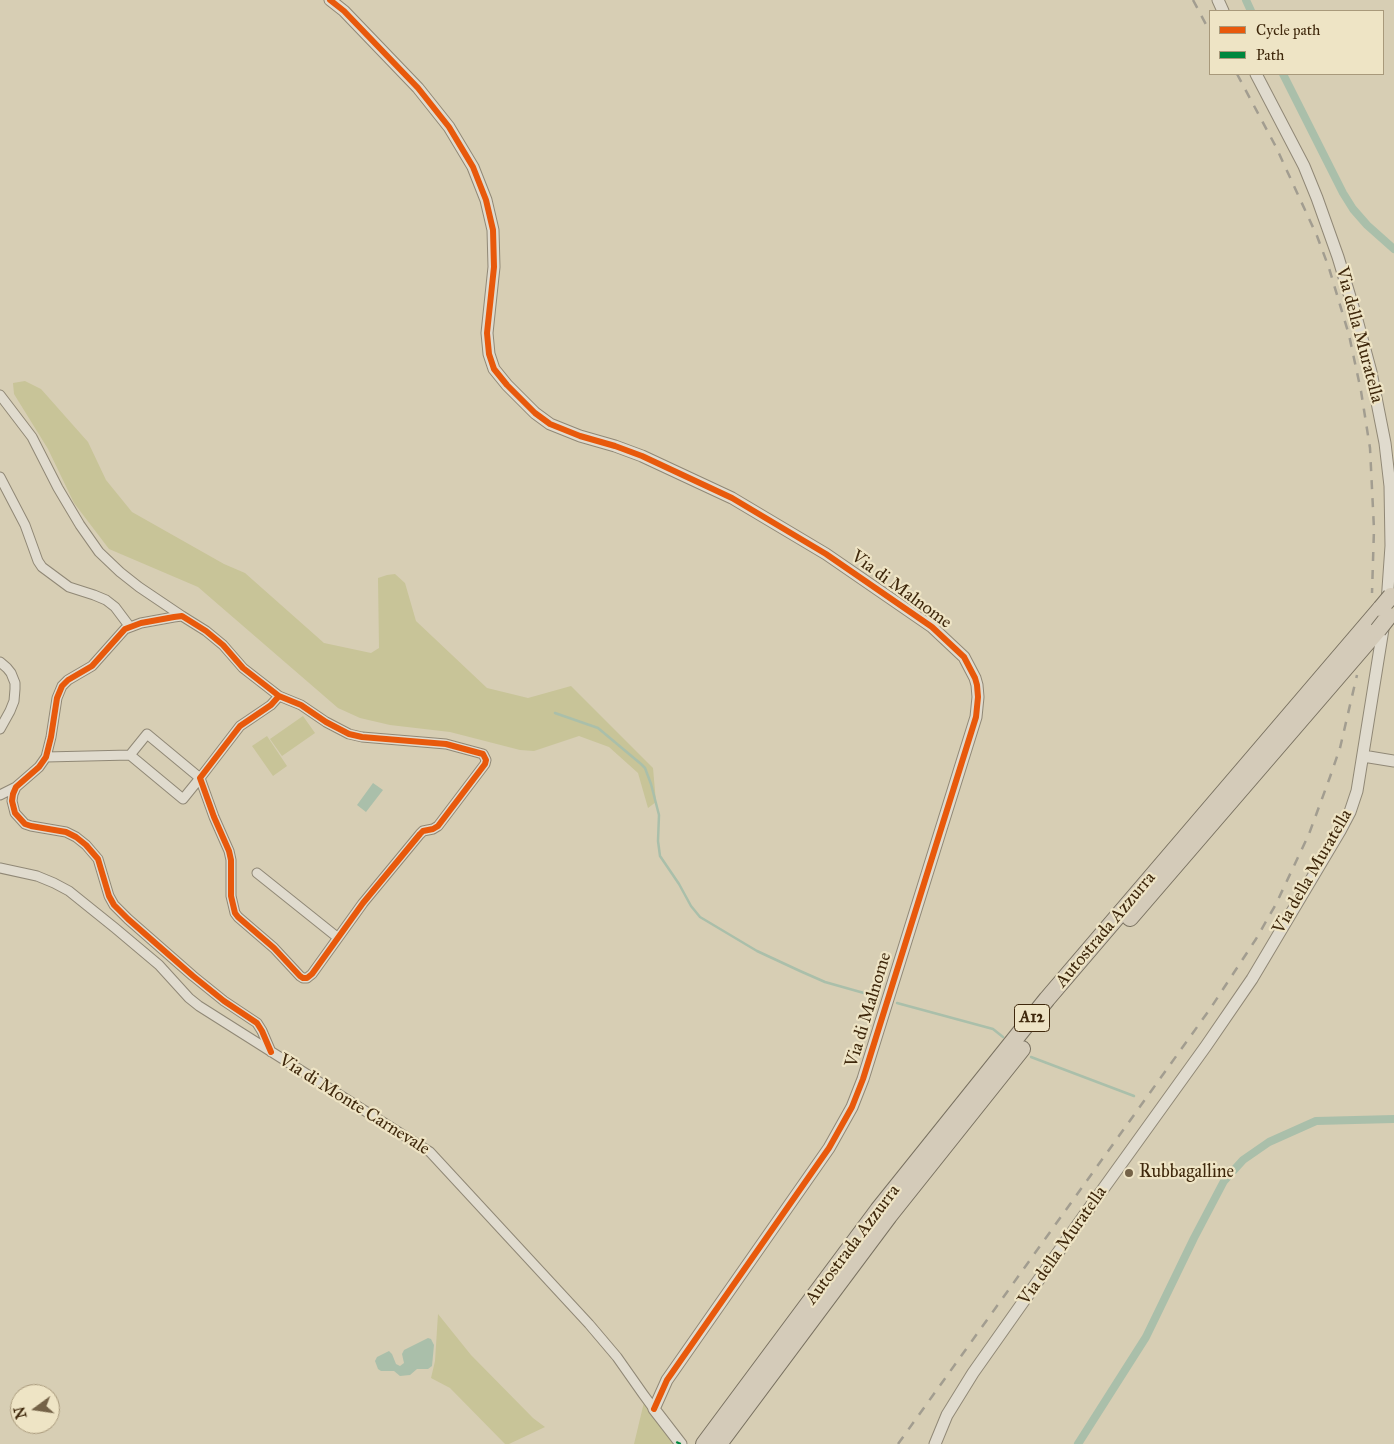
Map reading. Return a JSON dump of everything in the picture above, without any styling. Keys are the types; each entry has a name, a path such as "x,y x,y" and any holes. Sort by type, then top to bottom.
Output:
{"highway":[{"name":"Autostrada Azzurra","path":"719,1444 890,1216 1057,1004 1378,630 1390,605"},
{"name":"Autostrada Azzurra","path":"704,1444 878,1210 1041,1006 1390,605"}],"street":[{"name":"Via di Malnome","path":"330,0 344,11 418,88 449,126 473,167 486,200 493,230 494,267 488,346 494,369 506,385 535,413 550,424 642,456 732,498 826,554 932,627 964,658 977,685 976,717 863,1079 852,1107 829,1148 667,1380 654,1409"},
{"name":"Via della Muratella","path":"935,1444 947,1415 973,1373 1252,979 1350,812 1357,791 1390,578 1392,515 1385,443 1357,320 1324,216 1304,166 1257,75"},
{"path":"0,395 32,437 80,525 108,562 126,577 206,631 243,668 279,696 301,705 326,722 362,738 424,741 451,745 482,753 486,758 485,764 438,826 425,830 420,834 362,903 312,974 303,978 274,948 237,916 233,910 229,851 200,778 147,734 130,755"},
{"path":"0,477 25,524 38,561 42,567 69,587 109,602 130,627"},
{"path":"0,795 16,787 39,767 46,757 57,698 62,686 68,680 92,666 122,632 130,627 144,622 182,616"},
{"path":"0,662 11,673 15,689 14,701 0,729"},
{"path":"46,757 130,755 183,798 240,726 271,705 279,696"},
{"path":"1363,756 1394,761"},
{"path":"16,787 12,794 12,803 15,813 20,820 31,826 58,830 70,834 86,845 98,859 109,896 114,905 128,920 217,995 257,1023 271,1052"},
{"name":"Via di Monte Carnevale","path":"0,868 37,876 69,891 159,965 194,1002 425,1148 589,1324 617,1357 654,1409"},
{"path":"257,873 337,937"},
{"path":"654,1409 681,1444"}],"shaded area":[{"path":"25,381 41,389 88,442 106,480 132,512 224,564 245,573 324,643 371,653 379,648 378,578 395,574 405,583 416,621 487,688 528,698 571,686 653,768 656,802 648,808 638,773 609,747 579,736 534,751 520,750 450,732 390,725 360,718 338,708 198,587 109,549 74,503 48,449 14,394 13,383"},
{"path":"303,716 315,733 282,756 270,739"},
{"path":"267,736 287,766 273,776 252,746"},
{"path":"373,783 383,790 366,812 357,805"},
{"path":"438,1314 471,1355 533,1418 545,1427 509,1444 505,1444 450,1388 431,1378 435,1361"},
{"path":"428,1338 431,1339 434,1345 432,1366 428,1369 417,1369 410,1375 400,1376 394,1371 381,1371 378,1369 375,1361 377,1357 389,1351 396,1364 400,1366 404,1363 402,1354 404,1350"},
{"path":"645,1398 679,1444 634,1444"}],"waterway":[{"path":"1246,0 1251,10"},
{"path":"1284,75 1343,193 1353,209 1367,225 1394,249"},
{"path":"555,713 598,728 645,768 659,815 658,841 660,856 700,917 757,951 800,971 825,982 878,997"},
{"path":"897,1003 993,1029 1003,1037"},
{"path":"1031,1057 1134,1096"},
{"path":"1078,1444 1146,1337 1224,1181 1243,1160 1269,1142 1316,1121 1394,1119"}],"railway":[{"path":"1193,0 1209,30"},
{"path":"1238,75 1276,147 1317,236 1329,268 1349,335 1361,391 1370,448 1374,529 1372,593"},
{"path":"898,1444 1210,1009 1256,939 1276,904 1309,834 1340,748 1357,675"}],"cycle path":[{"path":"330,0 344,11 418,88 449,127 473,167 486,200 493,230 494,267 487,333 489,354 494,369 507,385 535,413 550,424 642,456 732,498 826,554 932,627 964,657 977,685 976,717 863,1079 852,1107 829,1148 667,1380 654,1409"},
{"path":"271,1052 257,1023 224,1001 193,976 114,905 109,896 98,859 86,845 66,832 25,824 15,813 12,801 16,787 39,767 46,757 57,698 62,686 68,680 92,666 125,629 141,623 182,616 206,631 223,645 243,668 279,696 301,705 326,722 349,734 362,737 446,744 483,754 486,760 485,764 438,826 423,831 420,834 363,903 312,974 307,978 300,976 274,948 235,913 231,896 231,860 229,851 200,778 240,726 271,705 279,696"}],"place":[{"name":"Rubbagalline","path":"1129,1173"}]}
